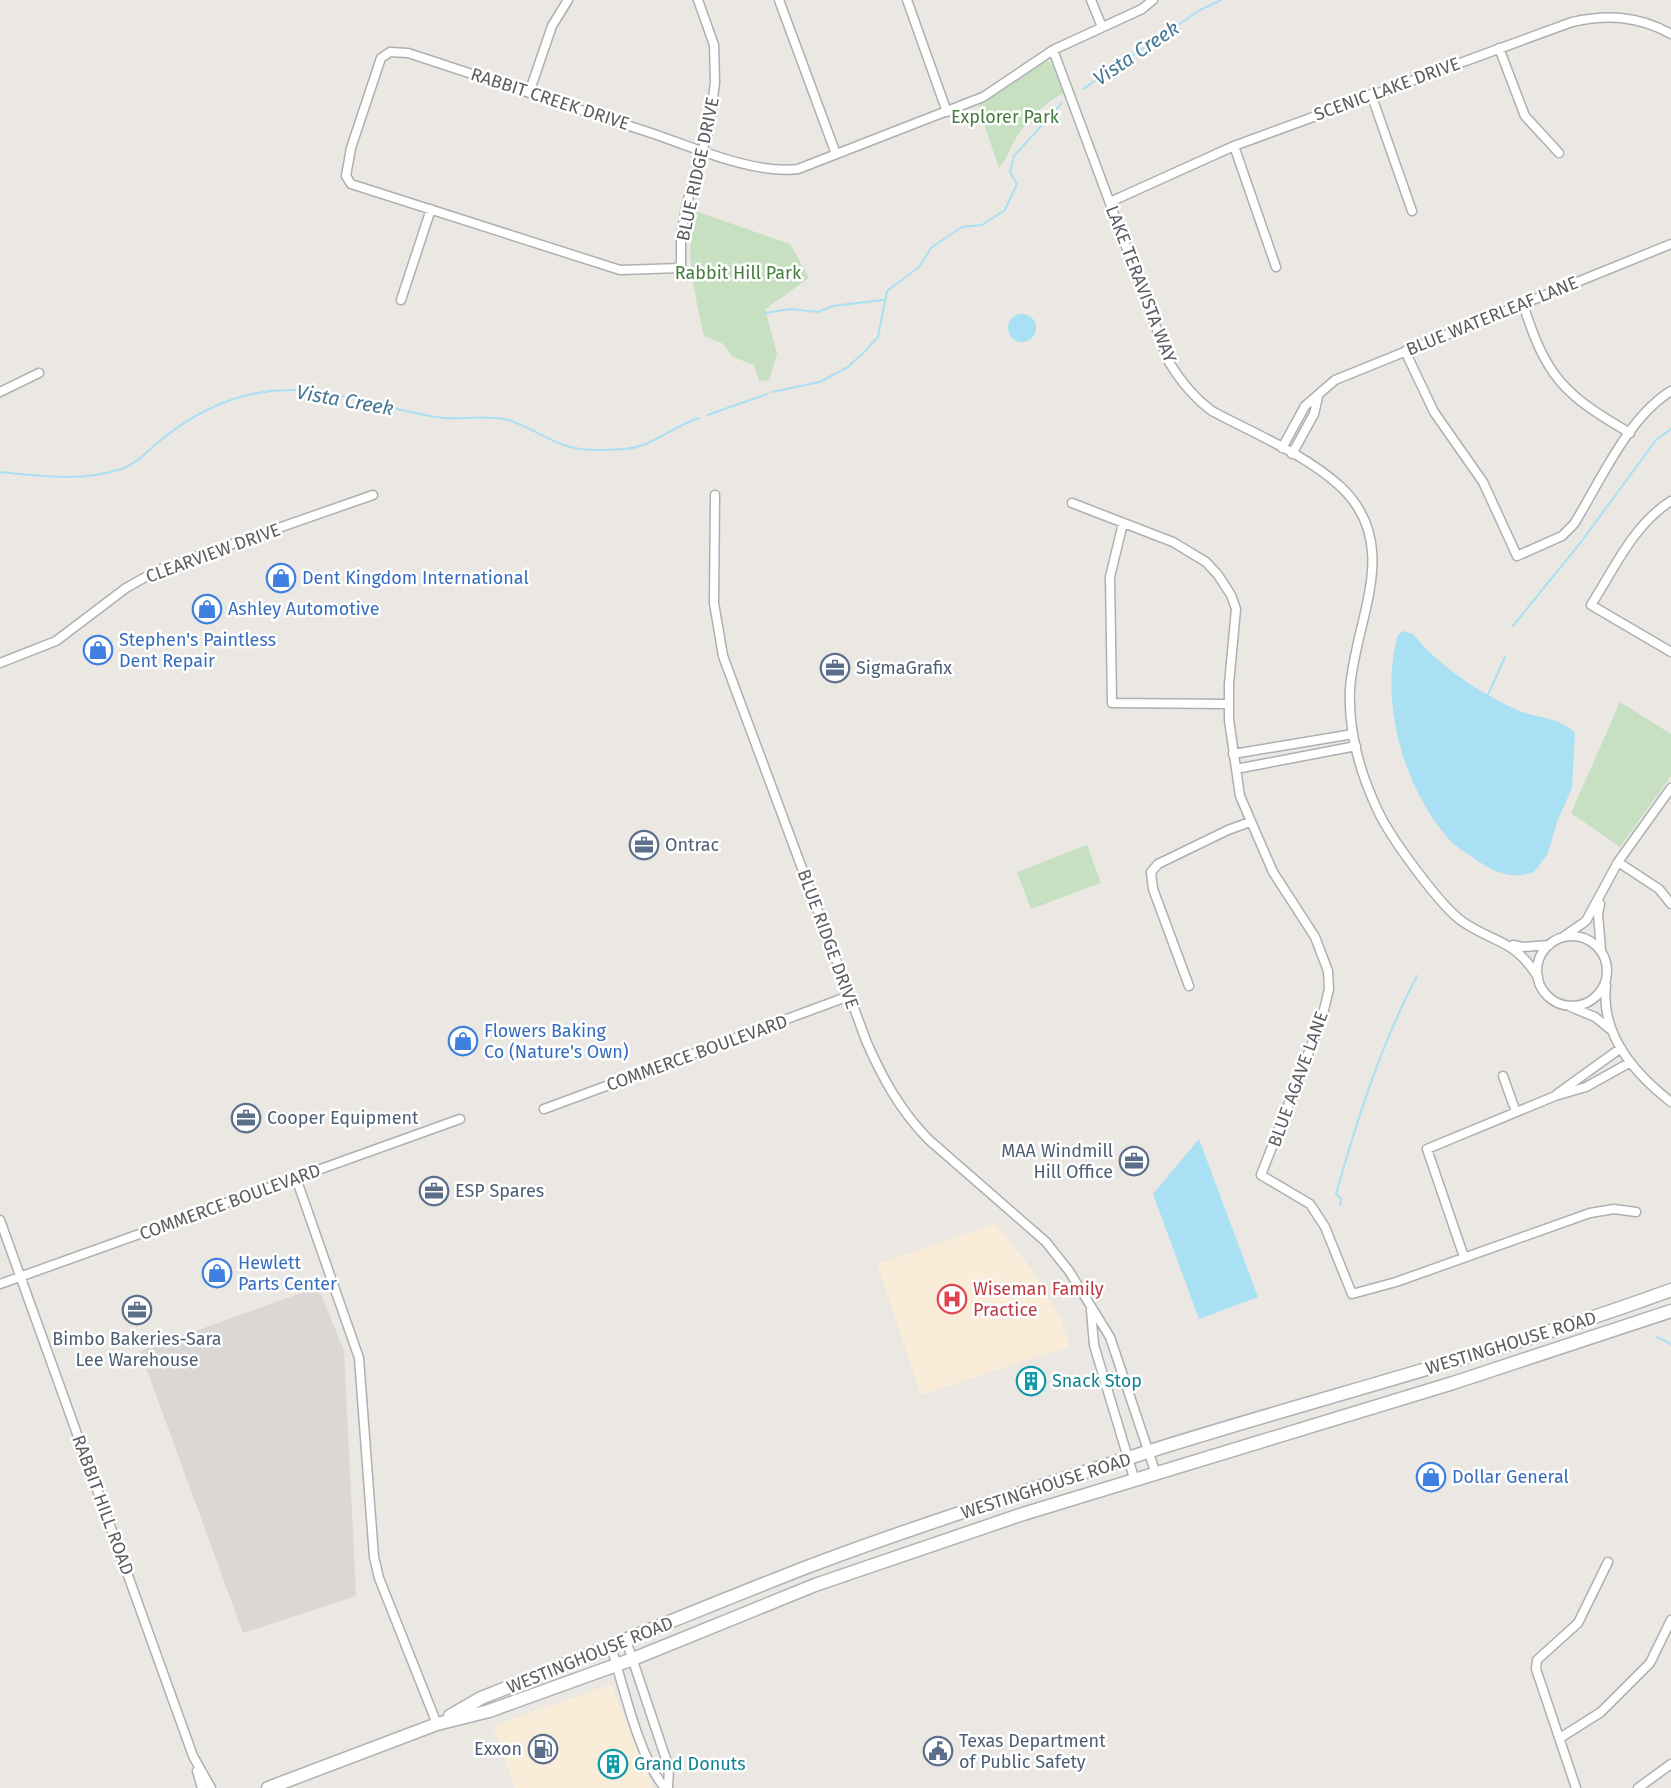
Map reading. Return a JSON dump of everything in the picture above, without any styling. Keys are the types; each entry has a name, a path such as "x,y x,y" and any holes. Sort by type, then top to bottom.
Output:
{"main road":[{"name":"WESTINGHOUSE ROAD","path":"437,1724 481,1698 808,1567 1148,1452 1451,1362 1671,1290"},
{"name":"WESTINGHOUSE ROAD","path":"268,1788 437,1724 489,1711 617,1665 815,1585 1155,1471 1453,1383 1671,1311"}],"street":[{"path":"529,93 552,26 568,0"},
{"name":"BLUE RIDGE DRIVE","path":"681,268 681,236 687,203 704,151 715,82 714,45 698,0"},
{"path":"779,0 836,154"},
{"path":"907,0 947,112"},
{"path":"1091,0 1102,27"},
{"name":"RABBIT CREEK DRIVE","path":"681,268 620,270 351,184 346,176 351,148 381,58 390,52 408,52 704,151 783,171 836,154 983,97 1053,50 1142,9 1153,0"},
{"name":"SCENIC LAKE DRIVE","path":"1110,202 1234,146 1572,22 1605,16 1638,20 1671,34"},
{"path":"1499,48 1525,116 1559,153"},
{"name":"LAKE TERAVISTA WAY","path":"1053,50 1168,362 1180,381 1196,399 1212,411 1282,448 1334,482 1356,503 1366,524 1374,558 1350,690 1353,734 1379,814 1435,893 1463,921 1506,943 1526,958 1538,977"},
{"path":"1371,94 1412,211"},
{"path":"1234,146 1276,267"},
{"path":"401,300 431,210"},
{"name":"BLUE WATERLEAF LANE","path":"1282,448 1305,406 1335,380 1671,244"},
{"path":"1523,304 1537,346 1551,371 1569,392 1595,412 1630,433"},
{"path":"1405,351 1434,412 1483,482 1517,556 1562,536 1574,524 1641,417 1671,391"},
{"path":"0,392 39,373"},
{"name":"BLUE WATERLEAF LANE","path":"1292,454 1314,414 1318,397"},
{"name":"CLEARVIEW DRIVE","path":"0,663 56,641 126,588 158,570 374,495"},
{"name":"BLUE RIDGE DRIVE","path":"715,495 714,603 723,656 849,996 885,1084 911,1121 948,1159 1046,1242 1083,1292 1091,1310 1110,1337 1155,1471"},
{"path":"1671,501 1650,515 1591,605 1671,652"},
{"name":"BLUE AGAVE LANE","path":"1072,503 1173,542 1206,562 1231,595 1236,609 1229,704 1233,754 1240,796 1273,872 1323,954 1329,989 1322,1018 1261,1175 1310,1204 1325,1227 1352,1294 1590,1213 1614,1209 1636,1212"},
{"path":"1123,523 1110,576 1112,703 1229,704"},
{"path":"1233,754 1353,734"},
{"path":"1236,769 1356,746"},
{"path":"1611,1030 1595,1017 1548,996 1538,977 1539,959 1550,945 1586,921 1603,894 1618,862 1671,788"},
{"path":"1190,986 1153,889 1151,872 1158,864 1250,822"},
{"path":"1618,862 1659,889 1671,904"},
{"path":"1603,894 1598,914 1606,978 1605,1004 1611,1030 1629,1063 1650,1086 1671,1102"},
{"path":"1563,938 1581,938 1597,946 1602,954"},
{"name":"LAKE TERAVISTA WAY","path":"1506,943 1523,947 1550,945"},
{"path":"1567,1006 1578,1005 1597,996 1606,978"},
{"name":"COMMERCE BOULEVARD","path":"544,1108 849,996"},
{"path":"1555,1096 1579,1076 1621,1048"},
{"path":"1464,1257 1427,1149 1555,1096 1586,1087 1629,1063"},
{"path":"1503,1076 1516,1112"},
{"name":"COMMERCE BOULEVARD","path":"0,1284 460,1119"},
{"path":"296,1178 359,1358 374,1557 379,1578 437,1724"},
{"name":"RABBIT HILL ROAD","path":"0,1220 193,1756 211,1788"},
{"name":"BLUE RIDGE DRIVE","path":"1091,1310 1094,1345 1134,1478"},
{"path":"1576,1788 1536,1669 1538,1660 1578,1623 1608,1562"},
{"path":"1560,1738 1601,1712 1650,1663 1671,1620"},
{"path":"626,1640 669,1768 667,1788"},
{"path":"611,1646 656,1778 667,1788"},
{"path":"193,1756 202,1788"},
{"path":"1638,1788 1671,1764"}],"shaded area":[{"path":"996,1224 1031,1268 1060,1319 1070,1346 921,1395 877,1264"},
{"path":"318,1287 344,1351 356,1596 243,1633 140,1351"},
{"path":"611,1684 653,1788 515,1788 493,1726"}],"green space":[{"name":"Explorer Park","path":"1048,61 1055,66 1064,93 1049,102 1029,121 999,168 978,106 1043,62"},
{"name":"Rabbit Hill Park","path":"695,211 790,244 809,278 765,309 777,354 769,380 759,381 754,365 733,357 722,343 704,336 692,274 690,242"},
{"path":"1620,702 1671,734 1671,776 1620,847 1571,813"},
{"path":"1087,845 1101,883 1031,909 1017,872"}],"water":[{"path":"1022,314 1032,318 1036,328 1032,338 1022,342 1012,338 1008,328 1012,318"},
{"path":"1403,631 1413,634 1448,668 1491,697 1520,711 1563,724 1575,733 1572,788 1557,822 1548,853 1534,872 1517,875 1503,873 1489,868 1452,843 1431,815 1418,792 1399,741 1391,687 1398,635"},
{"path":"1199,1139 1258,1297 1199,1319 1153,1194"}],"waterway":[{"name":"Vista Creek","path":"1083,89 1200,10 1221,0"},
{"name":"Vista Creek","path":"772,392 820,382 848,367 863,353 878,337 887,291 919,267 931,248 941,241 962,227 982,225 1005,210 1017,184 1010,172 1014,156 1062,103"},
{"path":"765,313 790,309 818,312 833,306 883,300"},
{"name":"Vista Creek","path":"0,472 77,477 121,469 137,460 175,429 205,411 237,398 271,391 326,393 436,417 508,420 562,444 590,450 634,447 699,418"},
{"name":"Vista Creek","path":"708,415 767,394"},
{"path":"1513,626 1581,542 1656,440 1671,429"},
{"path":"1487,697 1505,657"},
{"path":"1340,1205 1341,1199 1336,1194 1361,1110 1392,1028 1417,976"},
{"path":"1657,1337 1671,1344"}],"place":[{"name":"Dent Kingdom International","path":"281,578"},
{"name":"Ashley Automotive","path":"207,609"},
{"name":"Stephen's Paintless Dent Repair","path":"98,650"},
{"name":"SigmaGrafix","path":"835,668"},
{"name":"Ontrac","path":"644,845"},
{"name":"Flowers Baking Co (Nature's Own)","path":"463,1041"},
{"name":"Cooper Equipment","path":"246,1118"},
{"name":"MAA Windmill Hill Office","path":"1134,1161"},
{"name":"ESP Spares","path":"434,1191"},
{"name":"Hewlett Parts Center","path":"217,1273"},
{"name":"Wiseman Family Practice","path":"952,1299"},
{"name":"Bimbo Bakeries-Sara Lee Warehouse","path":"137,1310"},
{"name":"Snack Stop","path":"1031,1381"},
{"name":"Dollar General","path":"1431,1477"},
{"name":"Exxon","path":"543,1749"},
{"name":"Texas Department of Public Safety","path":"938,1751"},
{"name":"Grand Donuts","path":"613,1764"}]}
